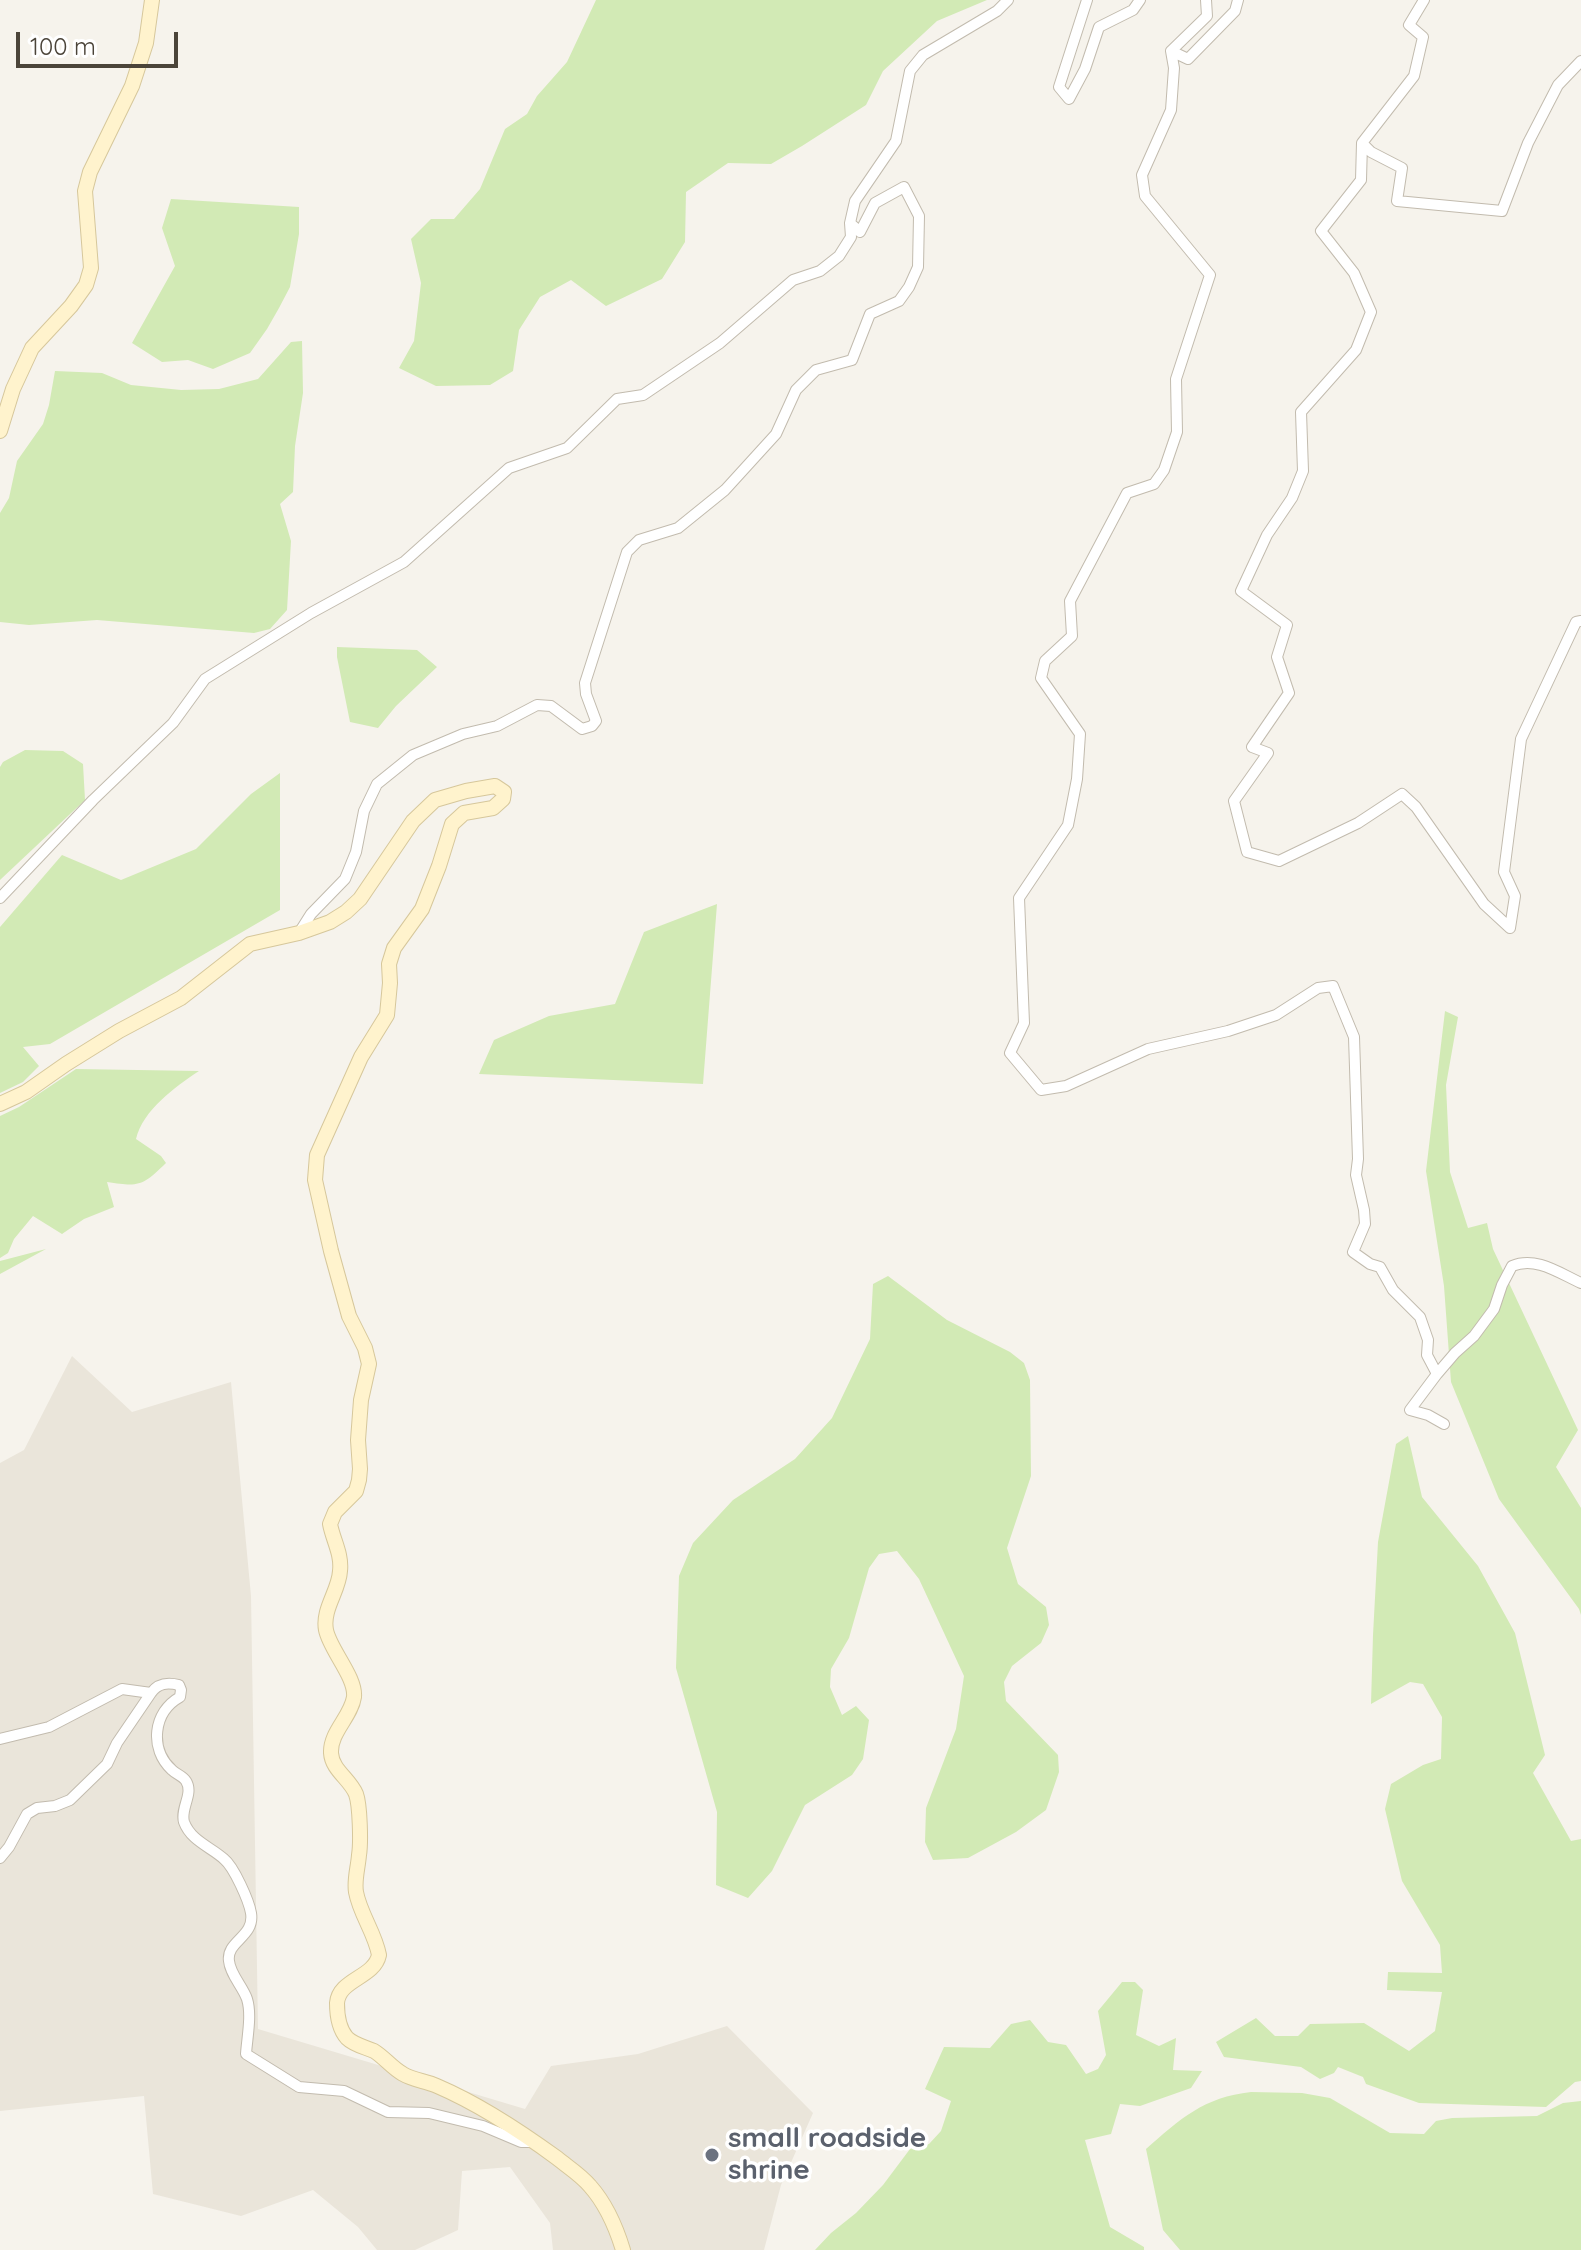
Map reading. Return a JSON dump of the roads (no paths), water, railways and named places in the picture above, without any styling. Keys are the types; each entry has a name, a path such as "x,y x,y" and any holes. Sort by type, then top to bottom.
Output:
{"main road":[{"path":"0,431 13,389 32,348 86,285 91,268 85,191 90,172 132,86 146,43 152,0"},
{"path":"0,1104 26,1092 106,1039 181,998 250,944 299,933 330,922 346,912 360,899 413,821 435,800 495,786 504,792 503,799 493,808 464,813 452,824 422,909 394,948 389,964 387,1015 361,1057 317,1155 315,1180 331,1251 349,1316 365,1348 369,1364 361,1400 359,1480 356,1491 335,1512 330,1524 341,1561 338,1584 325,1619 329,1639 354,1689 352,1704 331,1750 336,1767 356,1795 360,1853 357,1895 379,1955 373,1968 342,1989 337,2007 341,2026 350,2041 374,2052 401,2073 455,2094 535,2142 587,2182 616,2228 623,2250"}],"street":[{"path":"0,898 93,800 173,723 205,679 311,613 404,562 509,468 567,448 617,399 643,395 720,343 793,280 820,271 839,256 851,237 850,223 855,201 896,141 910,71 923,55 997,11 1008,0"},
{"path":"1087,0 1059,87 1069,99 1085,69 1099,27 1133,10 1140,0"},
{"path":"1171,51 1207,16 1206,0"},
{"path":"1171,51 1188,59 1235,11 1238,0"},
{"path":"1424,0 1409,25 1423,37 1414,76 1362,143 1361,180 1321,231 1354,273 1371,312 1356,350 1301,412 1303,471 1292,498 1267,535 1241,591 1287,625 1277,657 1289,693 1252,747 1268,753 1234,801 1247,852 1279,861 1358,823 1402,794 1416,807 1484,904 1510,928 1515,896 1504,872 1521,739 1576,622 1581,621"},
{"path":"1171,51 1174,68 1171,110 1142,175 1145,196 1210,275 1176,379 1177,432 1164,470 1154,484 1127,493 1070,601 1072,636 1045,661 1041,678 1080,734 1077,779 1068,825 1019,898 1024,1023 1010,1053 1041,1090 1066,1086 1148,1049 1228,1031 1276,1015 1318,988 1333,986 1354,1037 1356,1175 1365,1224 1353,1252 1380,1267 1393,1290 1420,1317 1428,1340 1427,1355 1437,1374"},
{"path":"1362,143 1371,152 1402,168 1397,201 1502,211 1528,143 1558,85 1581,61"},
{"path":"299,933 311,914 345,879 356,852 364,811 377,784 413,755 463,734 497,726 537,705 551,706 582,729 596,721 585,683 627,552 639,540 678,528 725,490 776,434 796,390 816,370 852,360 870,314 899,301 909,287 918,267 919,216 904,187 875,203 860,232 850,223"},
{"path":"1444,1424 1410,1410 1494,1309 1512,1266 1521,1262 1536,1262 1581,1283"},
{"path":"0,1858 27,1814 37,1808 70,1800 107,1764 117,1743 156,1686 179,1685 180,1697 163,1712 157,1727 157,1745 163,1760 188,1783 189,1793 183,1815 188,1830 201,1844 227,1860 252,1915 246,1934 230,1949 229,1961 247,2000 246,2054 299,2087 344,2091 388,2112 438,2115 483,2126 521,2142 535,2142"},
{"path":"0,1739 49,1727 122,1689 151,1693"}],"place":[{"name":"small roadside shrine","path":"712,2155"}]}
